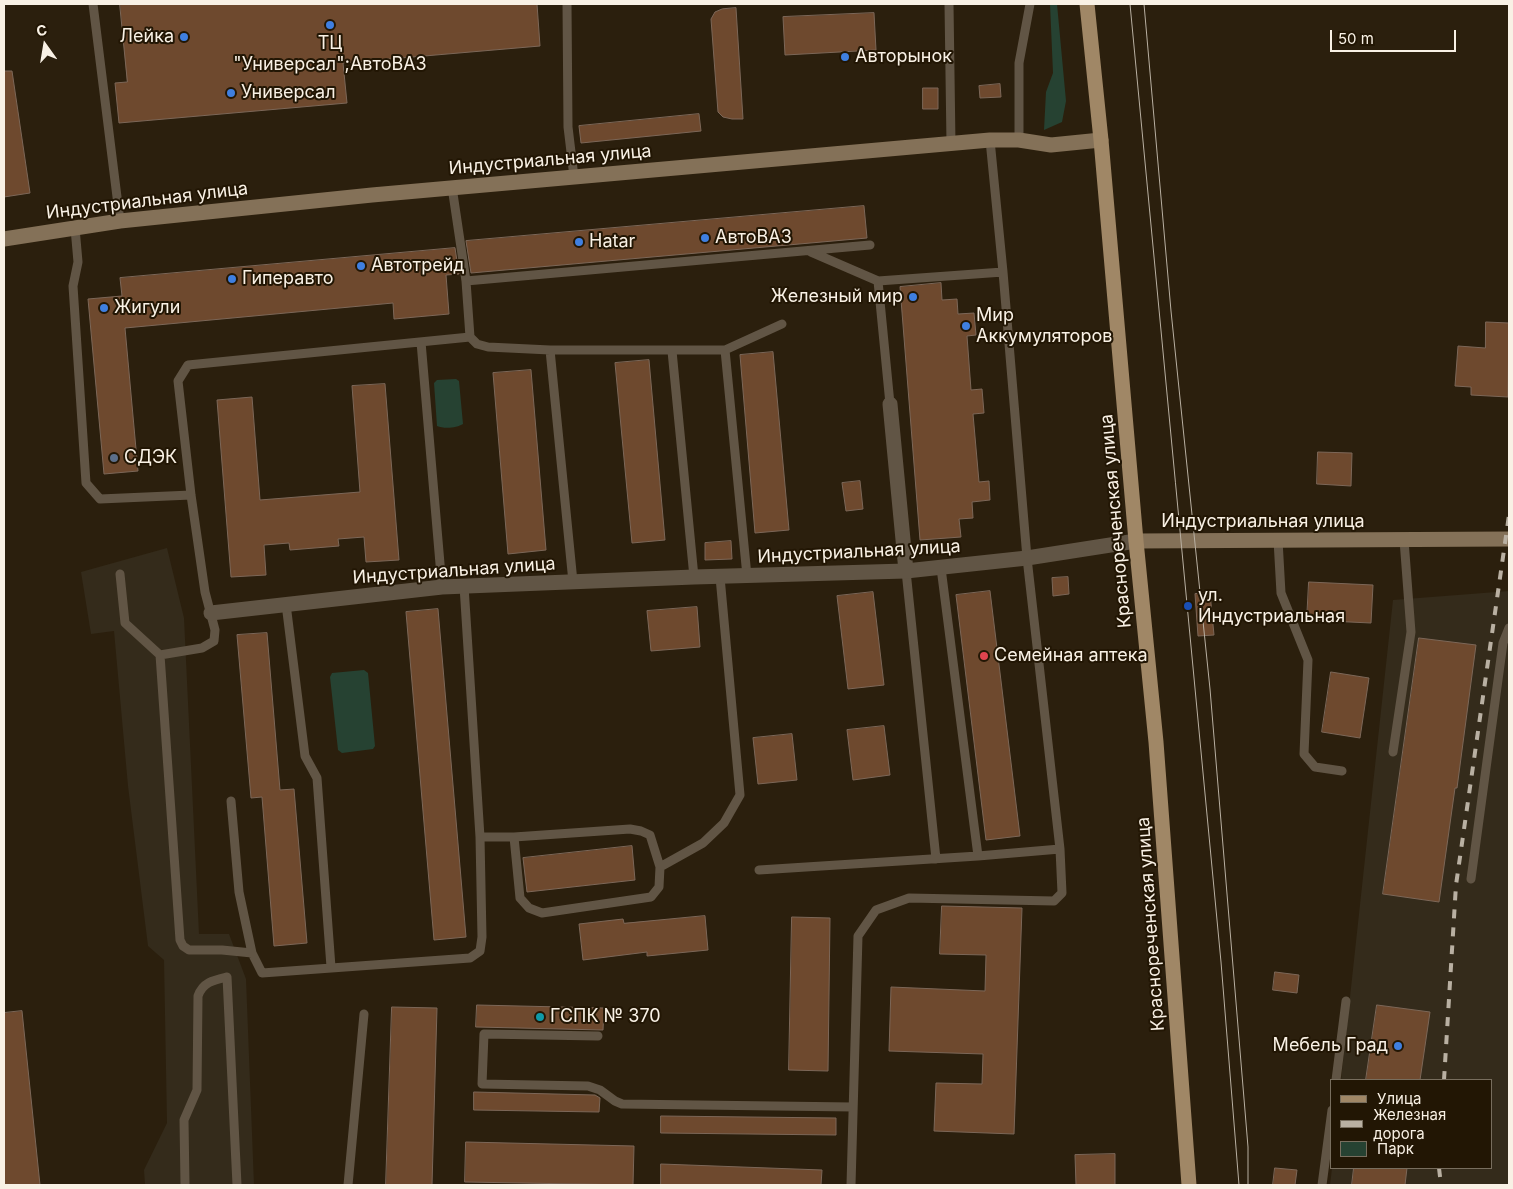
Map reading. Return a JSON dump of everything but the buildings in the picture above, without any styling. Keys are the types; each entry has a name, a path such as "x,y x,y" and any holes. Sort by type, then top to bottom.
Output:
{"main road":[{"name":"Краснореченская улица","path":"1087,4 1102,140 1136,541 1156,742 1189,1185"},
{"name":"Индустриальная улица","path":"4,239 120,221 452,187 990,140 1019,140 1051,145 1102,140"},
{"name":"Индустриальная улица","path":"1136,541 1509,539"}],"street":[{"path":"890,404 906,571"},
{"name":"Индустриальная улица","path":"211,613 442,587 906,571 1028,558 1136,541"}],"lane":[{"path":"93,4 120,221"},
{"path":"567,4 568,127 574,177"},
{"path":"949,4 951,144"},
{"path":"1019,140 1019,63 1030,4"},
{"path":"851,1185 858,936 876,910 909,898 1054,902 1062,893 1060,849 1028,558 990,140"},
{"path":"452,187 466,281 470,337 477,344 488,348 550,350 725,350 782,324"},
{"path":"75,228 78,262 73,286 86,484 100,499 191,496"},
{"path":"466,281 870,245"},
{"path":"808,251 878,280 1003,272"},
{"path":"878,280 890,404"},
{"path":"160,655 202,648 214,641 215,630 205,592 191,496 178,382 188,365 470,337"},
{"path":"421,342 442,587"},
{"path":"550,350 572,582"},
{"path":"725,350 747,576"},
{"path":"672,351 694,577"},
{"path":"1278,540 1281,593 1308,660 1304,754 1315,767 1342,771"},
{"path":"1393,752 1411,632 1404,540"},
{"path":"941,568 978,856"},
{"path":"906,571 936,859"},
{"path":"120,574 125,623 160,655 180,940 183,946 189,950 222,950 252,953"},
{"path":"660,867 704,843 724,823 740,796 720,577"},
{"path":"232,801 239,892 252,953 262,973 332,966 470,958 480,951 482,937 480,837 464,586"},
{"path":"286,604 305,756 317,778 332,966"},
{"path":"1471,879 1503,643 1509,628"},
{"path":"480,837 514,837 630,829 641,831 650,835 660,867 659,887 650,897 542,913 529,908 520,898 514,837"},
{"path":"759,870 1060,849"},
{"path":"185,1185 184,1120 197,1090 198,996 205,984 215,979 227,977 237,1185"},
{"path":"1336,1079 1346,1001"},
{"path":"348,1185 364,1014"},
{"path":"598,1036 484,1034 482,1084 588,1086 600,1090 622,1104 853,1107"},
{"path":"1322,1185 1330,1125"}],"shaded area":[{"path":"167,548 184,618 199,934 229,934 246,979 254,1185 145,1185 144,1170 167,1123 164,960 148,946 128,786 114,631 91,634 81,572"},
{"path":"1509,591 1509,1185 1330,1185 1332,1169 1493,1169 1493,1079 1341,1079 1393,600"}],"green space":[{"path":"1050,4 1057,4 1066,101 1062,122 1044,130 1046,92 1053,73"},
{"path":"456,379 459,381 463,424 450,428 437,426 434,383 437,380"},
{"path":"364,670 368,673 375,746 373,749 342,753 338,750 330,677 332,673"}],"tram line":[{"path":"1130,4 1221,962 1239,1185"},
{"path":"1144,4 1171,311 1210,689 1248,1147 1248,1185"}],"railway":[{"path":"1444,1079 1456,885 1509,515"},
{"path":"1439,1169 1441,1185"}],"place":[{"name":"ТЦ \"Универсал\";АвтоВАЗ","path":"330,25"},
{"name":"Лейка","path":"184,37"},
{"name":"Авторынок","path":"845,57"},
{"name":"Универсал","path":"231,93"},
{"name":"АвтоВАЗ","path":"705,238"},
{"name":"Hatar","path":"579,242"},
{"name":"Автотрейд","path":"361,266"},
{"name":"Гиперавто","path":"232,279"},
{"name":"Железный мир","path":"913,297"},
{"name":"Жигули","path":"104,308"},
{"name":"Мир Аккумуляторов","path":"966,326"},
{"name":"СДЭК","path":"114,458"},
{"name":"ул. Индустриальная","path":"1188,606"},
{"name":"Семейная аптека","path":"984,656"},
{"name":"ГСПК № 370","path":"540,1017"},
{"name":"Мебель Град","path":"1398,1046"}]}
